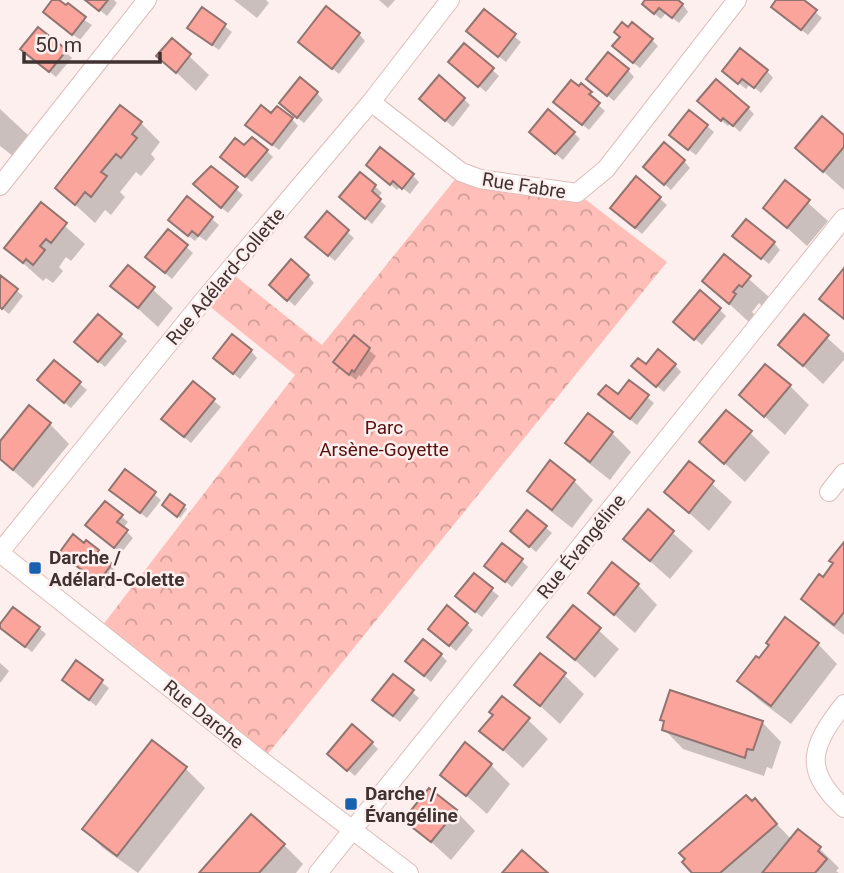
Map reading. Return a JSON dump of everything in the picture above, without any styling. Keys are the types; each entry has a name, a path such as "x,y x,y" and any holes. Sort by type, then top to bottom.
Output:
{"street":[{"path":"0,186 147,0"},
{"name":"Rue Adélard-Collette","path":"0,553 203,301 371,102 450,0"},
{"name":"Rue Fabre","path":"371,102 461,172 480,179 577,193 606,169 737,0"},
{"name":"Rue Évangéline","path":"318,873 844,218"},
{"path":"829,492 844,473"},
{"name":"Rue Darche","path":"0,553 409,873"},
{"path":"844,704 820,739 814,757 819,777 829,794 844,808"}],"green space":[{"name":"Parc Arsène-Goyette","path":"461,172 577,193 667,262 262,761 99,630 295,375 203,301 229,271 322,345"}],"building":[{"path":"52,0 59,0 66,5 68,3 86,17 72,35 43,12"},
{"path":"85,0 108,0 99,11"},
{"path":"645,0 678,0 683,4 672,18 659,8 654,14 642,4"},
{"path":"776,0 804,0 817,10 801,30 771,7"},
{"path":"326,6 360,33 332,69 298,42"},
{"path":"202,7 226,24 212,45 187,28"},
{"path":"484,9 516,34 498,57 466,31"},
{"path":"622,22 628,27 632,22 653,39 633,63 612,46 620,37 614,32"},
{"path":"38,27 67,50 49,72 20,49"},
{"path":"172,38 191,54 176,73 156,56"},
{"path":"464,43 494,68 478,87 448,62"},
{"path":"740,48 768,70 754,88 742,79 738,84 722,71"},
{"path":"608,52 629,69 607,96 586,79"},
{"path":"439,75 465,98 445,121 419,99"},
{"path":"300,77 318,92 297,118 279,103"},
{"path":"716,79 749,107 733,126 723,118 721,121 697,101"},
{"path":"571,80 579,86 581,83 600,103 582,125 553,102"},
{"path":"120,105 142,122 132,134 137,138 121,158 116,154 101,172 107,176 91,197 85,192 75,205 55,188"},
{"path":"261,105 271,113 277,106 293,118 272,145 245,125"},
{"path":"548,109 575,132 555,154 529,132"},
{"path":"689,110 708,125 688,150 669,135"},
{"path":"822,116 844,135 844,147 823,172 795,148"},
{"path":"252,137 268,150 245,177 220,157 235,138 244,145"},
{"path":"664,142 685,160 664,185 643,167"},
{"path":"380,147 414,174 402,189 393,181 390,185 366,165"},
{"path":"211,166 238,187 221,208 193,184"},
{"path":"360,172 376,185 372,191 381,199 365,219 339,197"},
{"path":"636,176 661,197 635,228 610,208"},
{"path":"785,180 810,200 787,228 763,208"},
{"path":"187,196 213,217 198,236 192,231 188,236 168,220"},
{"path":"41,202 67,223 51,243 46,239 40,246 45,250 33,265 26,259 23,263 4,248"},
{"path":"327,211 349,230 328,256 305,237"},
{"path":"746,219 775,242 761,259 732,236"},
{"path":"168,229 188,245 165,273 145,257"},
{"path":"724,254 751,276 742,287 739,285 733,292 736,294 729,304 702,281"},
{"path":"291,259 309,275 287,301 269,285"},
{"path":"128,265 155,287 138,308 110,286"},
{"path":"844,268 844,319 819,299"},
{"path":"0,275 18,289 2,309 0,307"},
{"path":"700,290 721,308 694,340 673,322"},
{"path":"98,314 122,334 98,362 74,342"},
{"path":"804,314 829,335 803,366 778,345"},
{"path":"232,334 252,350 233,374 213,358"},
{"path":"354,335 370,348 354,372 352,370 349,375 333,362"},
{"path":"658,349 676,364 656,387 631,366 638,358 646,364"},
{"path":"54,360 81,382 64,403 37,380"},
{"path":"765,364 791,385 764,417 739,395"},
{"path":"629,380 649,395 630,419 598,394 606,385 618,394"},
{"path":"193,381 215,399 184,437 161,419"},
{"path":"29,405 51,423 13,470 0,459 0,441"},
{"path":"726,410 752,431 724,464 699,442"},
{"path":"588,413 613,432 590,462 565,443"},
{"path":"550,460 575,480 552,510 527,491"},
{"path":"689,461 714,481 689,513 664,492"},
{"path":"125,469 156,492 140,513 109,490"},
{"path":"170,494 185,505 177,517 162,505"},
{"path":"105,501 123,515 117,522 128,530 114,548 85,525"},
{"path":"648,509 674,531 650,561 623,539"},
{"path":"527,510 547,526 529,547 510,531"},
{"path":"73,534 99,550 97,553 112,564 98,582 59,553"},
{"path":"844,542 844,612 834,625 801,599 819,574 823,577 833,563 829,561"},
{"path":"502,543 523,559 505,582 484,566"},
{"path":"612,562 639,584 614,615 588,593"},
{"path":"474,573 493,588 475,612 455,596"},
{"path":"447,605 468,623 449,646 428,629"},
{"path":"573,605 601,628 575,660 547,637"},
{"path":"13,607 40,627 25,647 0,628 0,624"},
{"path":"785,617 819,643 771,706 737,681 756,656 759,658 769,645 766,643"},
{"path":"423,639 442,654 424,676 405,661"},
{"path":"540,653 566,673 540,706 514,685"},
{"path":"76,660 103,680 89,700 62,680"},
{"path":"393,674 414,690 393,716 372,700"},
{"path":"670,690 763,721 753,750 747,749 745,758 662,730 664,721 660,720"},
{"path":"502,696 530,718 503,750 479,731 493,715 489,712"},
{"path":"352,724 373,742 347,771 327,754"},
{"path":"152,740 187,767 117,856 82,829"},
{"path":"465,742 492,764 466,796 440,775"},
{"path":"429,788 457,810 431,842 403,820"},
{"path":"746,795 752,801 755,798 777,824 720,873 692,873 682,862 685,859 679,853"},
{"path":"251,814 285,844 259,873 199,873"},
{"path":"798,829 821,847 818,851 827,859 815,873 762,873"},
{"path":"522,850 548,873 502,873"}],"place":[{"name":"Darche / Adélard-Colette","path":"35,568"},
{"name":"Darche / Évangéline","path":"351,804"}]}
